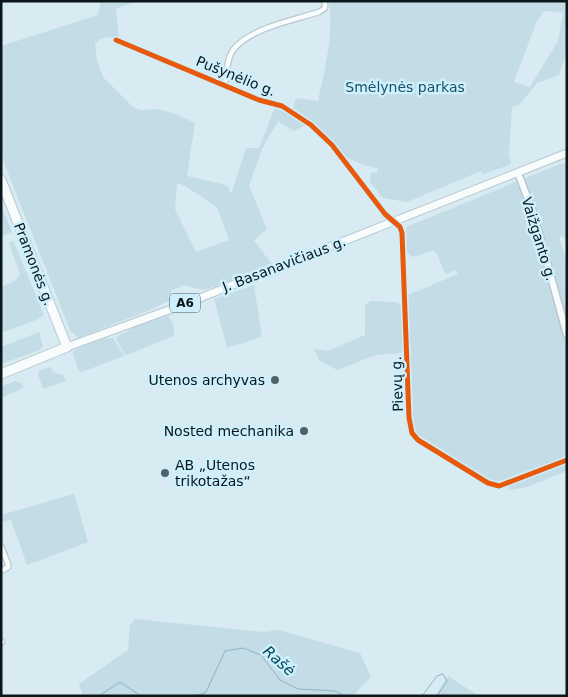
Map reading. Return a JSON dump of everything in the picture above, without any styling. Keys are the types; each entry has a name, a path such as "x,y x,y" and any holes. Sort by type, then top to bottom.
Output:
{"highway":[{"name":"Pramonės g.","path":"1,180 67,347"},
{"name":"J. Basanavičiaus g.","path":"1,374 67,347"}],"main road":[{"name":"J. Basanavičiaus g.","path":"67,347 153,316 567,153"},
{"name":"Vaižganto g.","path":"518,173 538,230 567,335"}],"street":[{"path":"225,85 229,60 233,50 246,39 257,32 319,12 325,8 325,1"},
{"name":"Pušynėlio g.","path":"116,40 259,100 282,106 311,125 332,145 393,222"},
{"name":"Pievų g.","path":"393,222 400,227 402,233 409,418 412,433 418,440 488,483 499,486 567,460"},
{"path":"1,546 8,567 1,571"}],"green space":[{"path":"101,1 137,1 116,9 119,39 106,38 95,43 97,61 103,77 134,108 141,110 158,109 173,113 195,123 187,176 223,184 228,187 231,194 246,148 259,148 275,107 306,125 294,131 278,121 262,149 249,186 267,229 254,240 273,266 204,290 183,285 171,291 172,299 150,310 78,338 70,330 1,155 1,46 98,15","holes":["177,183 185,186 217,207 229,240 196,252 175,209"]},
{"name":"Smėlynės parkas","path":"329,1 567,1 567,51 559,75 537,83 520,104 512,107 509,154 511,164 482,175 481,171 407,202 383,198 370,182 371,173 378,172 377,168 345,157 313,122 293,108 296,98 318,101 328,51","holes":["544,11 563,13 558,41 530,87 514,82 536,23"]},
{"path":"567,163 567,239 565,240 564,236 559,237 567,262 567,457 496,482 414,432 408,295 458,274 456,270 445,273 436,252 433,250 413,257 407,253 406,227 560,164"},
{"path":"1,205 12,232 2,236 1,235"},
{"path":"12,241 44,315 36,320 1,333 1,291 3,286 15,281 20,274 9,243"},
{"path":"254,285 262,337 227,348 214,299"},
{"path":"371,301 396,302 403,306 404,348 401,353 376,355 337,370 319,360 314,349 328,351 365,335 365,305"},
{"path":"164,314 173,324 173,336 125,355 116,339 117,336 128,331 133,326"},
{"path":"39,332 43,346 40,350 1,364 1,347"},
{"path":"113,338 124,356 82,372 79,371 73,351 99,339"},
{"path":"51,367 53,372 63,375 66,381 43,389 38,374 39,371"},
{"path":"16,381 22,383 23,387 1,398 1,386"},
{"path":"567,462 567,471 527,487 509,490 508,484"},
{"path":"74,494 88,542 27,565 11,520 1,522 1,515"},
{"path":"135,619 264,632 279,630 360,653 371,677 353,696 81,696 79,684 128,650 130,625"},
{"path":"448,676 479,696 435,696"}],"waterway":[{"name":"Rašė","path":"196,696 206,692 225,651 243,648 261,655 280,680 298,689 335,691 345,696"},
{"name":"Rašė","path":"422,696 437,676 443,674 447,681 437,696"},
{"name":"Rašė","path":"99,696 120,682 141,696"}],"cycle path":[{"path":"116,40 259,100 282,106 311,125 332,145 385,214 400,227 402,233 409,418 412,433 418,440 488,483 499,486 567,460"}],"place":[{"name":"Utenos archyvas","path":"275,380"},
{"name":"Nosted mechanika","path":"304,431"},
{"name":"AB „Utenos trikotažas“","path":"165,473"}]}
